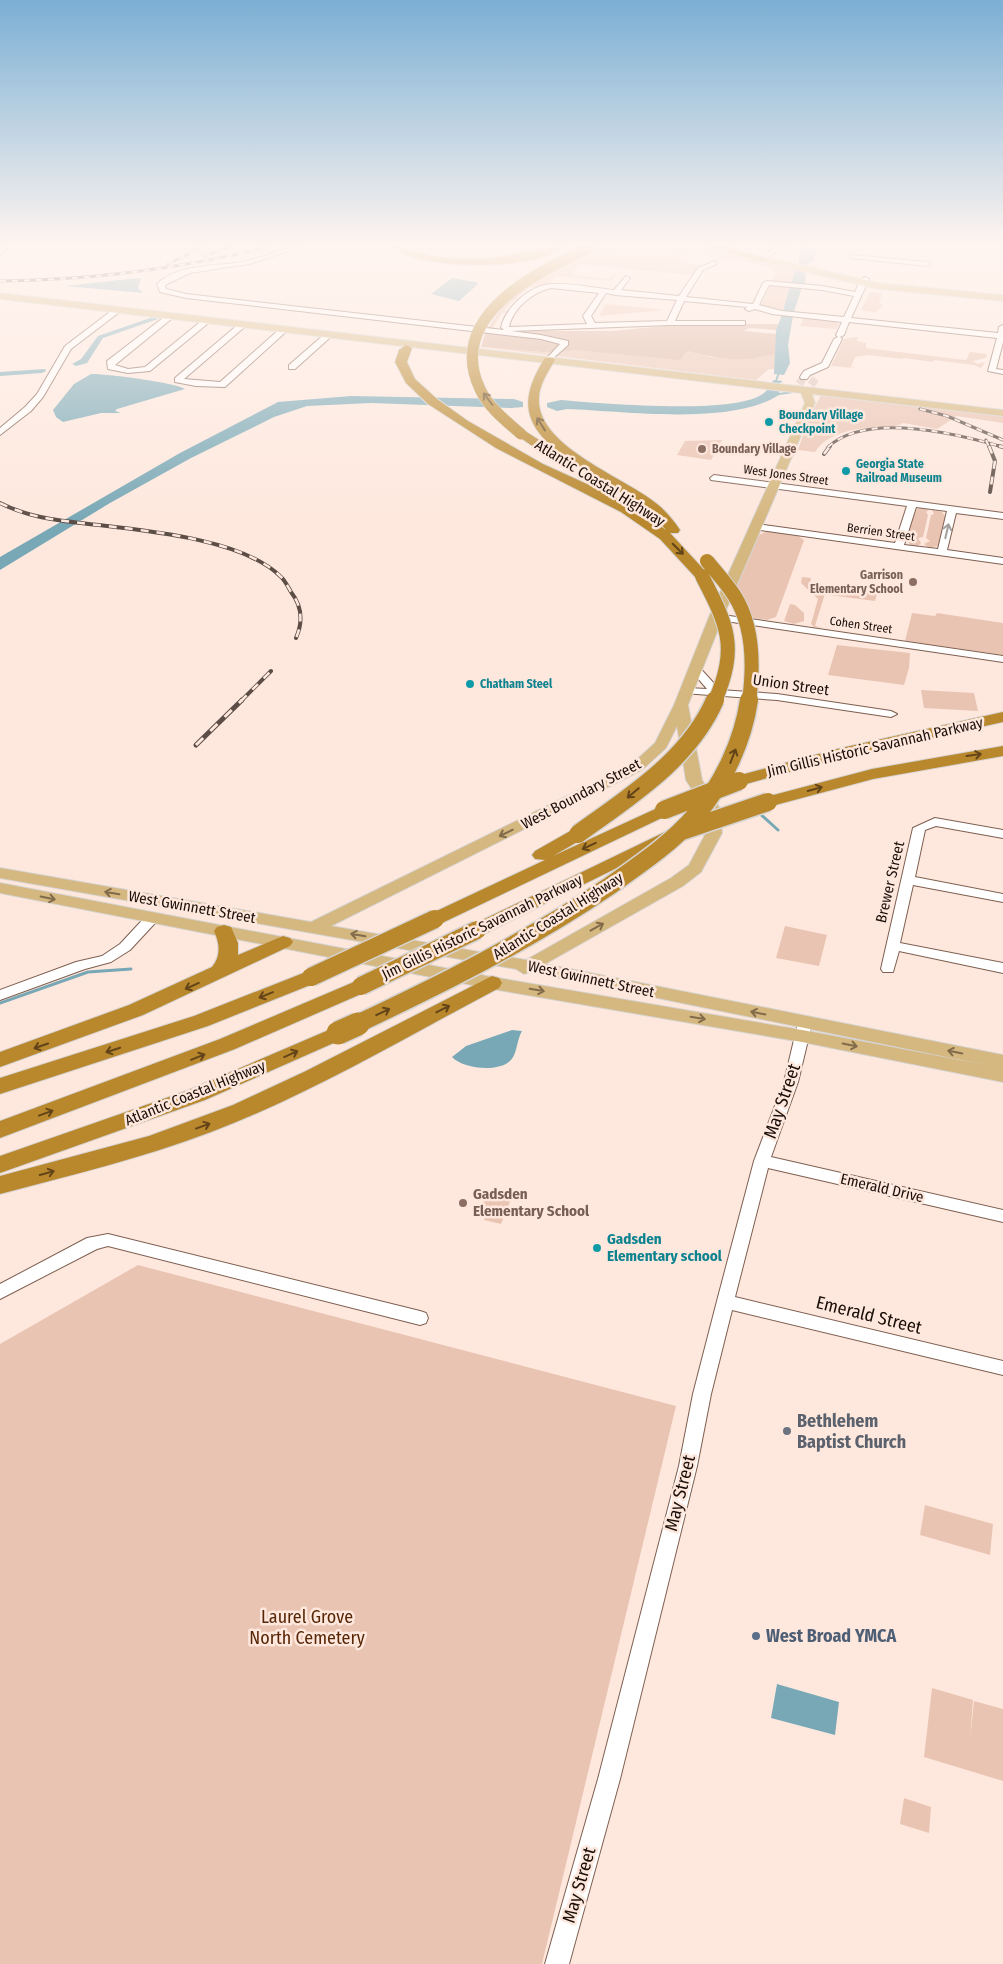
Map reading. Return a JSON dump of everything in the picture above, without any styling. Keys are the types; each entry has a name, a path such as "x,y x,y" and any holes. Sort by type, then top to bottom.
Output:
{"highway":[{"name":"Atlantic Coastal Highway","path":"0,1165 197,1095 430,990 586,902 662,849 696,814 720,781 733,756 748,716 752,668 748,630 735,597 665,536 628,510 507,434 487,416 465,380 462,355 465,339"},
{"name":"Atlantic Coastal Highway","path":"441,916 476,893 578,834 623,802 680,755 712,707 726,674 728,640 721,612 704,569 673,530 654,514 521,434 505,420 480,388 474,367 473,343 475,339"},
{"path":"406,348 401,362 405,373 441,408 482,435 556,475 628,510"},
{"path":"549,360 538,381 533,406 538,420 548,435 573,457 653,508 673,530"},
{"name":"Jim Gillis Historic Savannah Parkway","path":"0,1086 202,1021 311,977 664,810 739,781 794,764 866,746 1003,717"},
{"name":"Jim Gillis Historic Savannah Parkway","path":"0,1130 185,1062 294,1018 669,835 768,802 872,774 1003,751"},
{"path":"217,974 227,962 229,954 229,942 224,932"},
{"path":"0,1060 136,1010 283,942"},
{"path":"0,1185 140,1147 204,1126 286,1089 492,983"}],"main road":[{"path":"369,339 775,385 807,383 1003,413"},
{"name":"West Boundary Street","path":"283,942 315,928 637,767 661,745 684,698 694,668 810,403 807,383"},
{"path":"492,983 529,966 570,941 677,882 695,868 714,833 711,807 694,780 684,698"},
{"path":"637,767 667,768 694,780"},
{"name":"West Gwinnett Street","path":"0,873 574,975 1003,1075"},
{"name":"West Gwinnett Street","path":"0,888 492,983 804,1029 1003,1062"},
{"path":"570,941 562,950 560,957 565,966 574,975"}],"street":[{"path":"0,432 40,396 61,358 72,344 79,339"},
{"path":"142,339 110,363 115,369 128,371 147,369 185,339"},
{"path":"227,339 178,380 196,384 222,385 274,339"},
{"path":"292,367 325,339"},
{"path":"549,360 565,343 554,339"},
{"name":"West Boundary Street","path":"807,383 828,361 838,339"},
{"path":"1001,339 992,370 1003,372"},
{"name":"West Jones Street","path":"714,478 1003,516"},
{"path":"899,546 912,504"},
{"path":"942,553 952,509"},
{"name":"Berrien Street","path":"756,526 1003,561"},
{"name":"Cohen Street","path":"716,617 1003,659"},
{"path":"694,668 715,691"},
{"name":"Union Street","path":"684,698 715,691 776,697 891,714"},
{"name":"Brewer Street","path":"888,969 918,828 934,822 1003,834"},
{"path":"908,880 1003,898"},
{"path":"0,995 81,965 106,959 125,947 152,918"},
{"path":"892,946 1003,968"},
{"name":"May Street","path":"557,1964 608,1779 688,1466 702,1394 725,1301 762,1161 790,1082 804,1029"},
{"name":"Emerald Drive","path":"762,1161 1003,1216"},
{"path":"0,1292 93,1243 108,1240 420,1318"},
{"name":"Emerald Street","path":"725,1301 1003,1368"}],"green space":[{"path":"844,339 858,339 857,341 866,343 866,348 966,360 970,352 987,354 986,358 973,361 977,364 985,362 981,368 974,365 934,360 933,362 867,355 855,357 851,367 856,368 831,366"},
{"path":"481,347 555,353 576,350 687,351 710,357 759,358 775,354 775,369 769,369 756,380"},
{"path":"821,395 1003,415 1003,423 957,416 937,429 903,423 895,426 844,432 827,440 815,452 798,450 809,418"},
{"path":"722,440 711,460 677,455 685,441"},
{"path":"920,508 929,510 926,512 928,515 923,537 918,538 921,543 918,546 910,545 907,540 915,510"},
{"path":"932,510 942,512 945,516 938,546 929,548 924,544 930,541 926,538 931,515 934,514"},
{"path":"767,531 798,536 804,540 776,617 767,620 753,618 736,584 757,536"},
{"path":"802,577 811,578 810,583 827,587 815,626 823,628 814,627 811,624 818,599 801,583"},
{"path":"831,586 875,592 877,594 875,601 829,595"},
{"path":"790,604 795,605 804,613 804,621 794,624 784,621"},
{"path":"912,613 935,616 937,613 1003,623 1003,655 905,641"},
{"path":"837,645 910,653 909,668 904,685 828,675"},
{"path":"921,690 974,693 978,711 924,708"},
{"path":"785,926 827,935 819,966 776,958"},
{"path":"491,1190 505,1193 504,1197 511,1199 501,1224 484,1220 489,1208 481,1207 487,1193 489,1194"},
{"name":"Laurel Grove North Cemetery","path":"138,1265 676,1406 542,1964 0,1964 0,1344"},
{"path":"925,1505 993,1524 990,1555 920,1535"},
{"path":"932,1688 973,1700 970,1740 974,1701 1003,1709 1003,1781 924,1757"},
{"path":"904,1798 931,1807 929,1833 900,1824"}],"shaded area":[{"path":"484,339 777,339 775,354 741,359 709,356 687,351 680,360 576,350 555,353 481,347"}],"water":[{"path":"776,339 789,339 790,363 784,375 774,374"},
{"path":"91,374 156,381 185,389 115,411 121,413 101,413 63,422 56,417 53,410 74,384"},
{"path":"774,380 783,381 780,383 779,395 758,405 733,411 705,414 646,414 567,409 557,411 547,407 547,403 561,400 668,406 728,404 751,399 765,392"},
{"path":"351,396 514,399 523,402 523,407 371,403 307,406 274,417 191,458 110,503 0,570 0,557 180,453 278,402"},
{"path":"512,1030 522,1031 513,1057 505,1064 490,1068 472,1067 452,1057 466,1046"},
{"path":"777,1684 839,1702 835,1735 771,1718"}],"waterway":[{"path":"76,364 84,361 99,339"},
{"path":"775,384 780,369"},
{"path":"0,374 42,371"},
{"path":"779,394 793,392"},
{"path":"758,812 778,830"},
{"path":"0,1003 88,972 131,969"}],"tunnel":[{"path":"799,384 804,377"},
{"path":"811,385 816,378"}],"railway":[{"path":"920,409 947,416 1003,440"},
{"path":"828,447 845,436 865,430 889,428 938,432 987,443"},
{"path":"987,443 1003,447 999,446"},
{"path":"987,443 989,447"},
{"path":"824,454 830,446"},
{"path":"989,446 995,461 990,492"},
{"path":"0,503 18,511 44,518 204,541 234,550 260,561 282,578 295,597 300,614 300,626 296,638"},
{"path":"242,700 271,671"},
{"path":"196,745 242,700"}],"place":[{"name":"Boundary Village Checkpoint","path":"769,422"},
{"name":"Boundary Village","path":"702,449"},
{"name":"Georgia State Railroad Museum","path":"846,471"},
{"name":"Garrison Elementary School","path":"913,582"},
{"name":"Chatham Steel","path":"470,684"},
{"name":"Gadsden Elementary School","path":"463,1203"},
{"name":"Gadsden Elementary school","path":"597,1248"},
{"name":"Bethlehem Baptist Church","path":"787,1431"},
{"name":"West Broad YMCA","path":"756,1636"}]}
